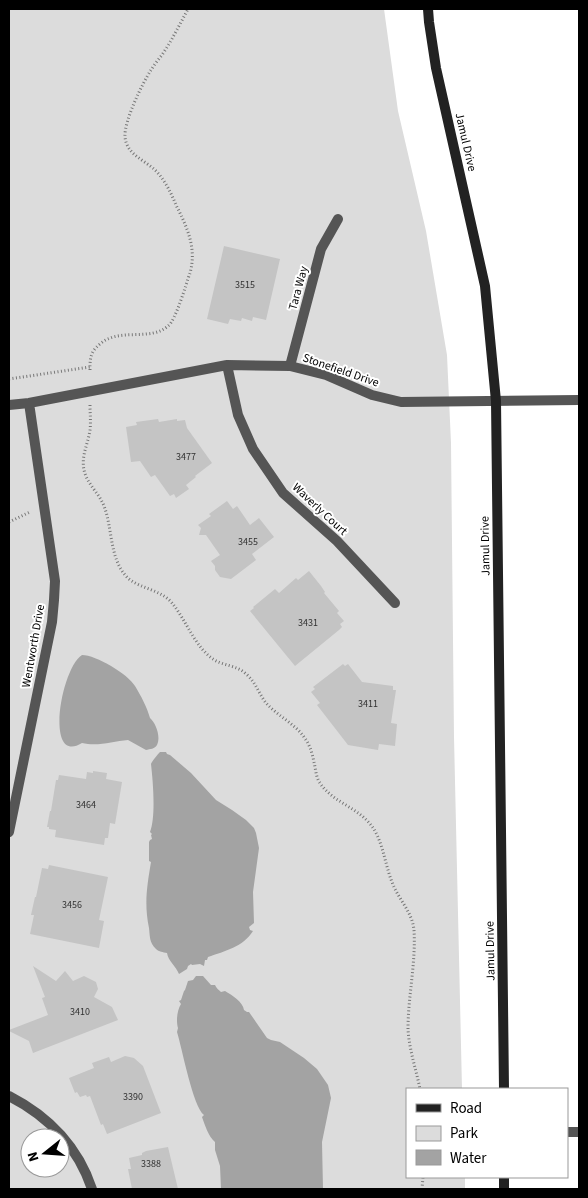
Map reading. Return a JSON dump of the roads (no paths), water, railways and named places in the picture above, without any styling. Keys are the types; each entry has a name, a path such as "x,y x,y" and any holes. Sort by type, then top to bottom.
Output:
{"street":[{"name":"Jamul Drive","path":"428,9 436,68 485,286 496,401 504,1088"},
{"name":"Tara Way","path":"290,366 321,249 338,219"},
{"name":"Stonefield Drive","path":"9,406 227,365 290,366 326,375 372,395 401,402 579,400"},
{"name":"Waverly Court","path":"227,365 238,415 253,449 283,493 337,541 395,603"},
{"name":"Wentworth Drive","path":"9,832 50,632 54,600 54,580 29,403"},
{"path":"9,1096 35,1111 61,1135 81,1164 92,1189"}],"water":[{"path":"82,655 95,658 119,671 135,686 157,730 158,742 155,747 146,750 128,740 100,744 82,743 70,746 63,741 60,729 60,712 63,695 74,663"},
{"path":"160,752 166,752 170,755 191,773 216,800 246,820 254,828 259,848 253,892 254,923 249,927 253,931 239,945 208,957 205,960 204,966 191,964 179,974 167,953 157,950 152,944 146,903 151,862 149,861 149,842 152,839 150,832 153,808 151,764"},
{"path":"196,976 203,976 221,992 225,991 237,999 242,1004 244,1010 249,1012 267,1038 280,1042 304,1058 317,1069 328,1085 331,1098 322,1142 323,1189 221,1189 220,1166 215,1150 215,1142 210,1137 202,1117 204,1115 196,1101 177,1032 177,1016 181,1004 179,1001 188,981 193,980"}]}
